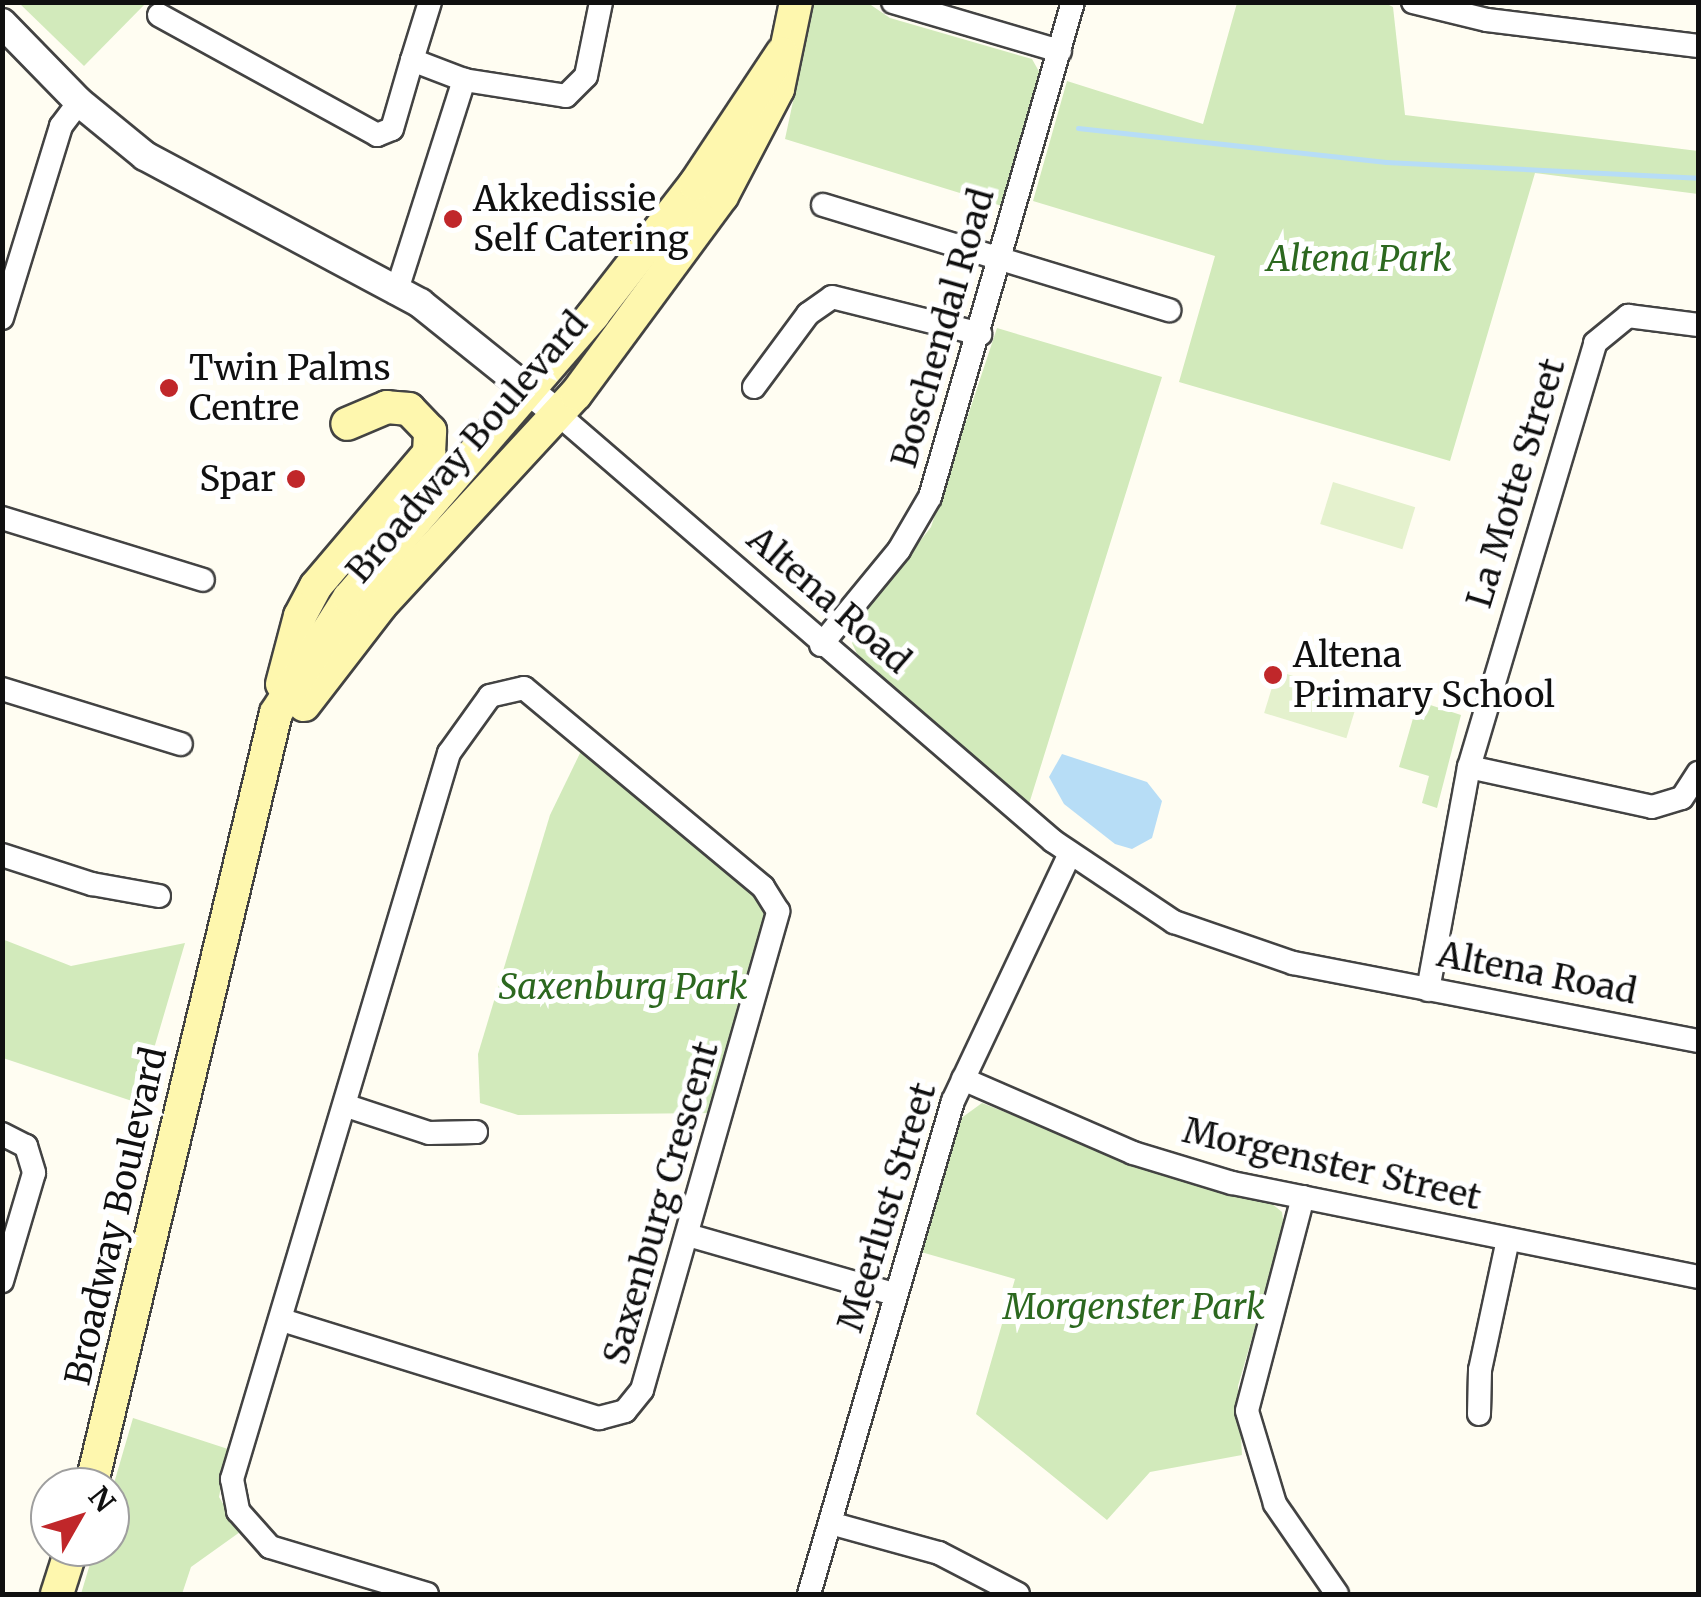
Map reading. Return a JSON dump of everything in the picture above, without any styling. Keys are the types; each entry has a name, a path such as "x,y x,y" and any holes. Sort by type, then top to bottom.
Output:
{"main road":[{"name":"Broadway Boulevard","path":"258,786 340,653 558,414 722,196 778,88 782,52 796,2"},
{"name":"Broadway Boulevard","path":"96,1467 276,713 349,598 532,390 694,184 782,52"},
{"path":"276,713 300,616 316,586 429,454 430,431 410,409 380,409 347,424"},
{"path":"57,1594 66,1567"}],"street":[{"path":"159,14 376,135 392,129 430,2"},
{"path":"412,60 464,80 566,96 586,76 601,2"},
{"path":"893,2 1060,51"},
{"name":"Boschendal Road","path":"821,645 923,513 980,334 1073,2"},
{"path":"1413,2 1487,20 1698,46"},
{"name":"Altena Road","path":"2,23 80,102 186,182 454,325 821,645 1070,854 1212,940 1428,990 1698,1041"},
{"path":"396,292 464,80"},
{"path":"2,318 61,126 80,102"},
{"path":"824,205 1169,310"},
{"path":"754,387 808,314 832,297 980,334"},
{"name":"La Motte Street","path":"1428,990 1469,767 1594,342 1628,316 1698,325"},
{"path":"2,518 203,580"},
{"name":"Saxenburg Crescent","path":"282,1320 608,1418 632,1406 642,1390 778,911 763,887 524,688 490,696 453,745 347,1106 234,1468 238,1512 270,1547 427,1594"},
{"path":"2,689 181,744"},
{"path":"1469,767 1652,807 1682,798 1698,772"},
{"path":"2,854 92,884 159,896"},
{"name":"Meerlust Street","path":"809,1594 894,1294 963,1078 1070,854"},
{"name":"Morgenster Street","path":"963,1078 1134,1153 1303,1198 1698,1277"},
{"path":"347,1106 429,1133 476,1132"},
{"path":"2,1134 26,1146 34,1172 2,1281"},
{"path":"1303,1198 1246,1411 1274,1504 1337,1594"},
{"path":"688,1235 894,1294"},
{"path":"1479,1414 1480,1370 1508,1239"},
{"path":"830,1522 939,1553 1018,1594"}],"green space":[{"path":"19,3 146,3 84,66"},
{"path":"814,3 868,3 890,18 1032,59 1041,75 1002,206 785,139"},
{"name":"Altena Park","path":"1237,3 1385,3 1393,7 1405,115 1698,151 1698,194 1535,173 1450,461 1179,382 1215,256 1033,201 1067,81 1203,124"},
{"path":"997,328 1162,377 1029,804 859,658 852,643 859,619 931,527"},
{"path":"1333,482 1415,507 1402,549 1320,524"},
{"path":"1277,671 1359,696 1346,738 1264,713"},
{"path":"1418,701 1461,715 1437,808 1422,803 1429,776 1399,767"},
{"name":"Saxenburg Park","path":"583,747 757,896 767,914 711,1113 518,1115 480,1103 478,1054 550,815"},
{"path":"2,939 71,966 185,943 138,1103 3,1058"},
{"name":"Morgenster Park","path":"982,1103 1170,1178 1271,1203 1282,1212 1284,1228 1238,1386 1242,1455 1150,1472 1107,1520 976,1414 1015,1279 921,1252 960,1119"},
{"path":"133,1418 228,1449 219,1497 240,1532 191,1567 182,1594 81,1594 89,1567 130,1567 130,1467 119,1467"}],"water":[{"path":"1062,754 1147,782 1162,801 1152,838 1132,849 1115,844 1064,804 1049,777"}],"waterway":[{"path":"1078,128 1386,162 1698,178"}],"place":[{"name":"Akkedissie Self Catering","path":"453,219"},
{"name":"Twin Palms Centre","path":"169,388"},
{"name":"Spar","path":"296,479"},
{"name":"Altena Primary School","path":"1273,675"}]}
